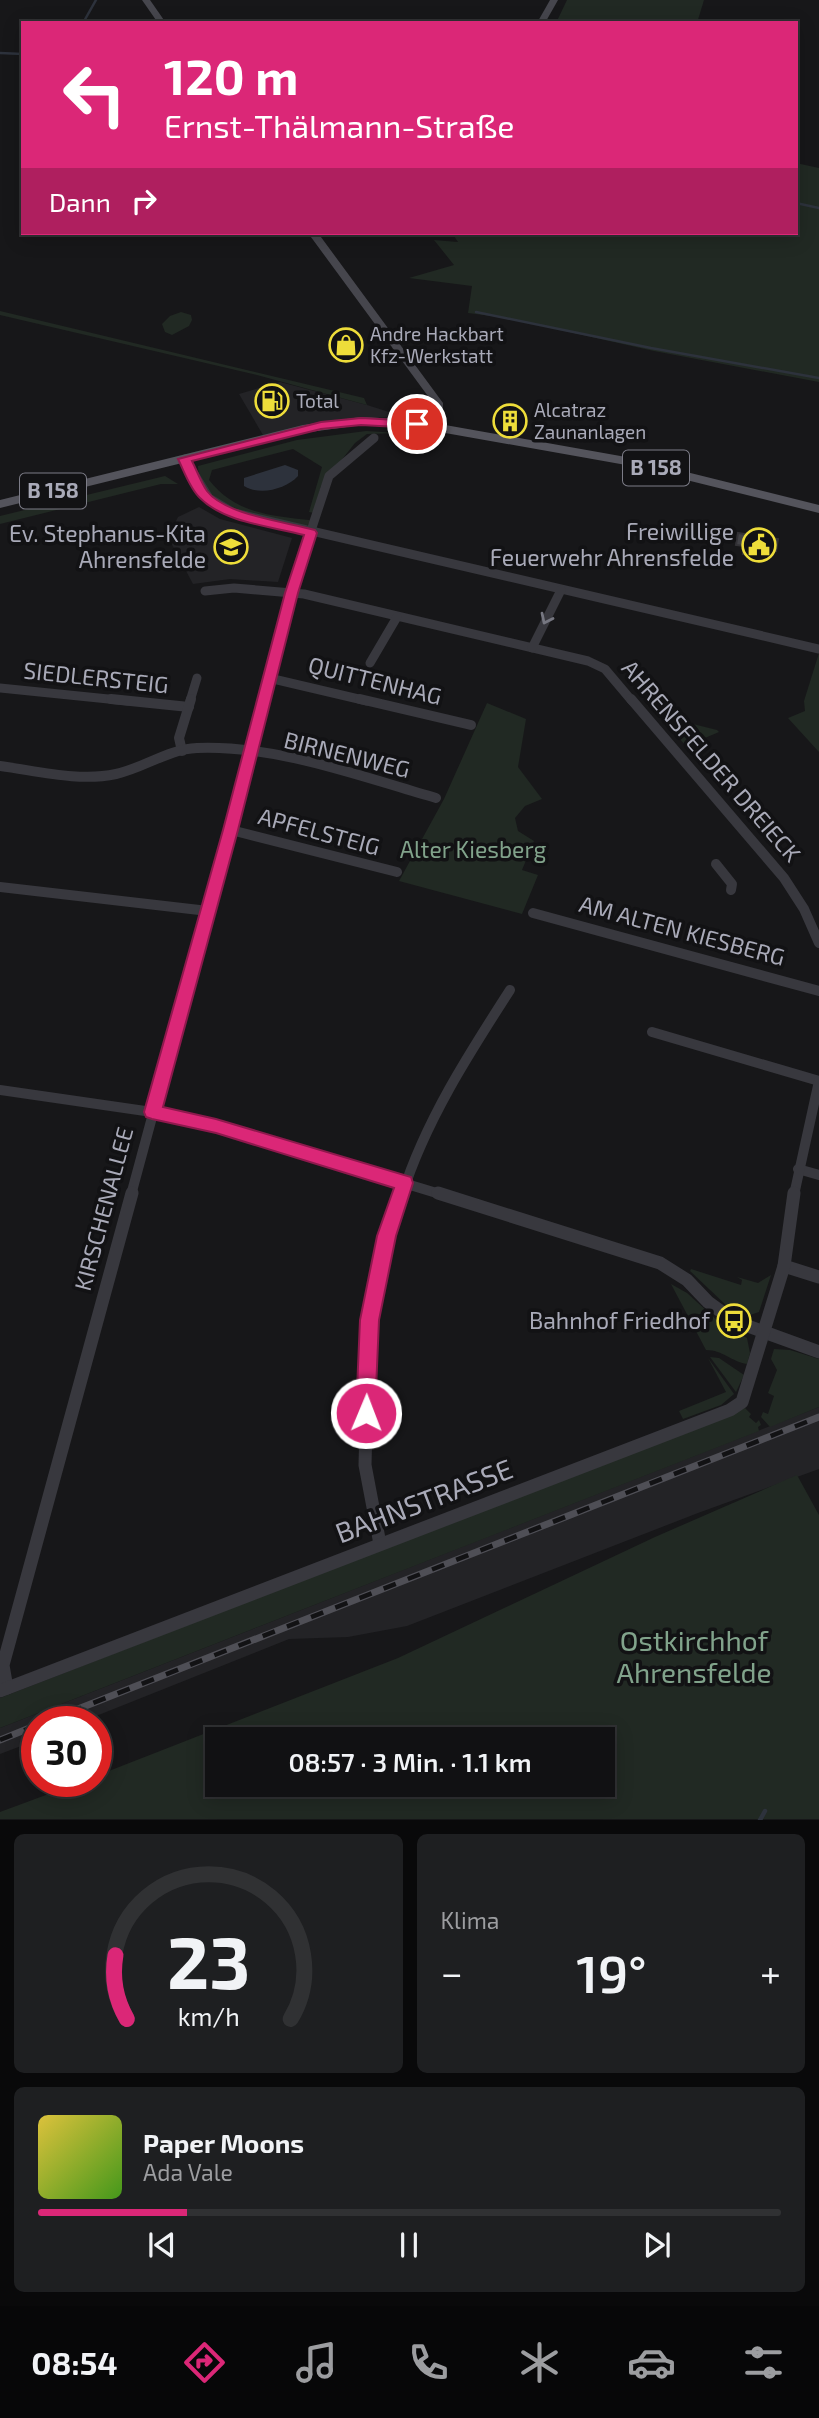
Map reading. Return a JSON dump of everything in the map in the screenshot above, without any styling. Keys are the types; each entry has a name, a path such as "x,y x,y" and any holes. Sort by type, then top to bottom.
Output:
{"main road":[{"path":"146,0 161,21"},
{"path":"542,21 554,0"},
{"path":"314,235 438,403 438,418 434,427"},
{"name":"B 158","path":"0,503 337,423 400,422 657,468 819,509"}],"street":[{"name":"KIRSCHENALLEE","path":"4,1690 3,1665 231,830 249,751 292,593 329,476 374,438"},
{"path":"185,459 202,494 217,506 234,513 819,649"},
{"name":"AHRENSFELDER DREIECK","path":"205,591 234,589 292,593 596,664 615,677 784,878 804,909 819,943"},
{"path":"532,648 561,590"},
{"path":"370,663 397,617"},
{"path":"182,751 179,738 197,678"},
{"name":"QUITTENHAG","path":"269,678 471,725"},
{"name":"SIEDLERSTEIG","path":"0,688 189,706"},
{"name":"BIRNENWEG","path":"0,766 100,776 118,774 195,748 249,751 436,798"},
{"name":"APFELSTEIG","path":"231,830 397,872"},
{"path":"716,864 732,884 731,890"},
{"path":"0,887 208,911"},
{"name":"AM ALTEN KIESBERG","path":"533,912 819,991"},
{"path":"380,1544 365,1465 369,1320 386,1236 404,1183 461,1065 510,990"},
{"path":"652,1032 819,1081 798,1169 784,1266 764,1332"},
{"path":"0,1090 152,1112 216,1126 660,1263 687,1280 720,1312 819,1352"},
{"path":"798,1169 819,1175"},
{"path":"784,1266 819,1277"},
{"name":"BAHNSTRASSE","path":"4,1690 730,1410 742,1402 746,1395 764,1332"}],"shaded area":[{"path":"280,382 367,405 389,412 391,417 358,419 263,435 239,394"},
{"path":"285,465 298,470 298,476 280,488 265,491 244,486 244,478"},
{"name":"Ev. Stephanus-Kita Ahrensfelde","path":"199,507 220,519 292,538 278,582 230,579 193,584 168,537 178,517"},
{"path":"819,1407 819,1469 407,1626 348,1637 289,1639 112,1710 112,1706 56,1706"},
{"path":"21,1720 21,1746 0,1754 0,1728"}],"green space":[{"path":"567,0 704,0 698,21 557,21"},
{"path":"798,163 819,168 819,382 654,351 507,318 468,313 472,286 409,278 454,265 434,240 458,242 453,235 798,235"},
{"path":"0,311 364,398 367,405 257,375 0,315"},
{"path":"181,312 191,315 189,326 172,335 165,332 162,324 170,316"},
{"path":"366,431 399,433 367,434 355,443 321,486 314,513 309,512 322,467 293,449 212,470 209,480 230,500 254,511 311,521 305,528 257,516 223,503 210,493 201,481 198,466 297,440"},
{"path":"165,476 178,484 161,484 0,524 0,516"},
{"path":"819,653 819,752 788,718 805,711 804,701"},
{"name":"Alter Kiesberg","path":"487,703 526,719 518,767 542,799 525,806 515,818 518,831 534,841 522,870 538,875 522,914 399,881 444,799"},
{"path":"665,717 719,732 686,746 663,720"},
{"path":"691,1269 741,1285 742,1280 737,1277 758,1283 771,1275 759,1312 747,1316 728,1307 690,1271"},
{"path":"671,1284 687,1293 720,1323 719,1326 747,1338 750,1353 747,1364 706,1350"},
{"path":"774,1349 790,1350 819,1359 819,1407 770,1427 761,1417 763,1412 768,1414 774,1396 768,1393 777,1370 771,1359"},
{"path":"710,1357 719,1358 744,1375 736,1392"},
{"path":"708,1358 734,1394 721,1405 683,1419 679,1411 726,1392"},
{"path":"745,1408 751,1414 749,1417 756,1423 759,1420 761,1425 758,1427 759,1431 56,1706 21,1706 21,1720 0,1728 0,1698"},
{"name":"Ostkirchhof Ahrensfelde","path":"797,1475 819,1515 819,1819 0,1819 0,1812 40,1797 112,1797 112,1770 205,1733 205,1797 615,1797 615,1727 221,1727 398,1658 655,1537"}],"building":[{"name":"Freiwillige Feuerwehr Ahrensfelde","path":"738,533 778,539 776,551 763,549 762,557 743,554 744,546 736,545"}],"waterway":[{"path":"84,21 96,0"},
{"path":"0,53 21,54"},
{"path":"798,203 819,208"},
{"path":"476,312 651,348 819,378"},
{"path":"760,1820 765,1811"}],"railway":[{"path":"86,1706 819,1417"},
{"path":"0,1740 21,1731"}],"place":[{"name":"Andre Hackbart Kfz-Werkstatt","path":"346,345"},
{"name":"Total","path":"272,401"},
{"name":"Alcatraz Zaunanlagen","path":"510,421"},
{"name":"Freiwillige Feuerwehr Ahrensfelde","path":"759,545"},
{"name":"Ev. Stephanus-Kita Ahrensfelde","path":"231,547"},
{"name":"Bahnhof Friedhof","path":"734,1321"}],"route":[{"path":"366,1413 369,1320 386,1236 404,1183 216,1126 152,1112 231,830 249,751 292,593 311,533 217,506 202,494 185,459 321,425 361,421 417,424"}]}
